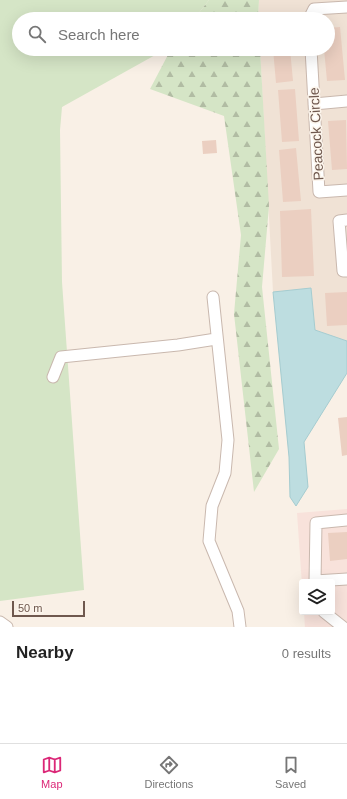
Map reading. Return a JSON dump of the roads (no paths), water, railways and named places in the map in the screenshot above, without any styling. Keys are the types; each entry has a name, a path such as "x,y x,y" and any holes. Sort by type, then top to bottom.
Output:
{"street":[{"path":"312,12 314,9 347,7"},
{"name":"Peacock Circle","path":"311,56 319,192 347,190"},
{"path":"314,104 347,101"},
{"path":"347,220 339,221 343,271 347,271"},
{"path":"213,296 216,339 228,440 225,473 212,506 209,541 238,611 240,627"},
{"path":"53,377 61,357 178,345 216,339"},
{"path":"315,579 316,523 347,520"},
{"path":"335,580 347,579"},
{"path":"328,615 343,627"},
{"path":"0,622 8,627"}],"water":[{"path":"311,288 315,330 347,341 347,373 304,442 308,487 296,506 290,497 289,457 273,292"}]}
